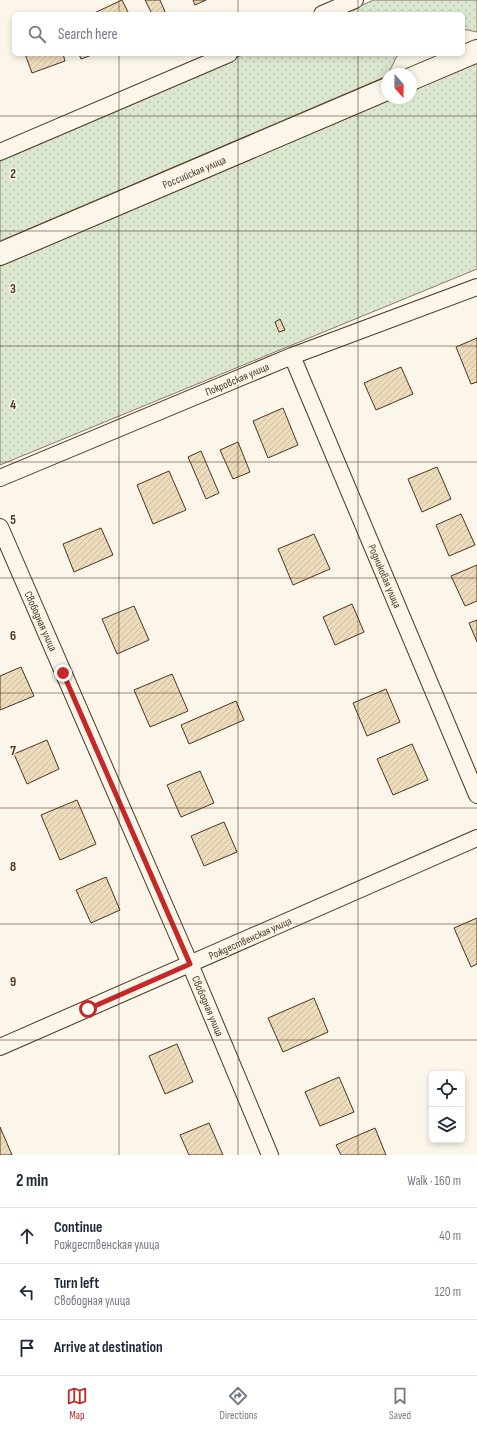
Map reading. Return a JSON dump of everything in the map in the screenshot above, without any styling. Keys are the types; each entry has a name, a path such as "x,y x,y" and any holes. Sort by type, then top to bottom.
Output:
{"main road":[{"path":"417,76 477,51"},
{"name":"Российская улица","path":"0,254 381,92"}],"street":[{"path":"327,12 355,0"},
{"path":"0,152 224,56"},
{"name":"Покровская улица","path":"0,478 292,356 477,287"},
{"name":"Родниковая улица","path":"292,356 477,795"},
{"name":"Свободная улица","path":"0,527 190,964 270,1155"},
{"name":"Рождественская улица","path":"0,1047 477,838"}],"green space":[{"path":"374,0 477,0 477,32 465,29 465,12 345,12"},
{"path":"240,56 397,56 391,68 381,68 381,79 0,241 0,157"},
{"path":"477,62 477,269 0,465 0,266 381,103 381,104 417,104 417,87"}],"building":[{"path":"122,0 128,12 96,12"},
{"path":"145,0 160,0 165,12 151,12"},
{"path":"193,0 206,0 195,5"},
{"path":"26,56 64,56 65,61 32,73"},
{"path":"80,56 89,56 81,59"},
{"path":"280,319 285,330 279,332 275,322"},
{"path":"477,338 477,382 471,384 456,347"},
{"path":"401,367 413,394 376,410 364,383"},
{"path":"283,408 298,445 268,458 253,421"},
{"path":"238,442 250,472 233,479 220,450"},
{"path":"201,451 219,493 206,499 188,457"},
{"path":"437,467 451,499 422,512 408,479"},
{"path":"169,471 186,510 153,524 137,485"},
{"path":"461,514 475,545 449,556 436,525"},
{"path":"101,528 113,555 74,572 63,544"},
{"path":"314,534 330,569 293,585 278,549"},
{"path":"477,565 477,601 465,606 451,576"},
{"path":"352,604 364,632 335,645 323,617"},
{"path":"134,606 149,640 117,654 102,619"},
{"path":"477,620 477,642 469,623"},
{"path":"21,667 34,696 0,710 0,676"},
{"path":"172,674 188,711 150,727 134,690"},
{"path":"386,689 400,722 367,736 353,703"},
{"path":"236,701 244,720 189,744 181,725"},
{"path":"47,740 59,769 27,784 14,754"},
{"path":"412,744 428,780 393,795 377,759"},
{"path":"200,771 214,803 181,817 167,785"},
{"path":"77,800 96,844 60,860 41,815"},
{"path":"224,822 237,852 204,866 191,836"},
{"path":"106,877 120,910 91,923 76,890"},
{"path":"477,918 477,964 471,967 454,928"},
{"path":"314,998 328,1032 283,1052 268,1018"},
{"path":"177,1044 193,1082 165,1094 149,1056"},
{"path":"339,1077 354,1112 320,1126 305,1092"},
{"path":"209,1123 223,1155 189,1155 180,1135"},
{"path":"0,1127 12,1155 0,1155"},
{"path":"375,1128 386,1155 341,1155 336,1145"}],"route":[{"path":"63,673 190,964 88,1009"}]}
